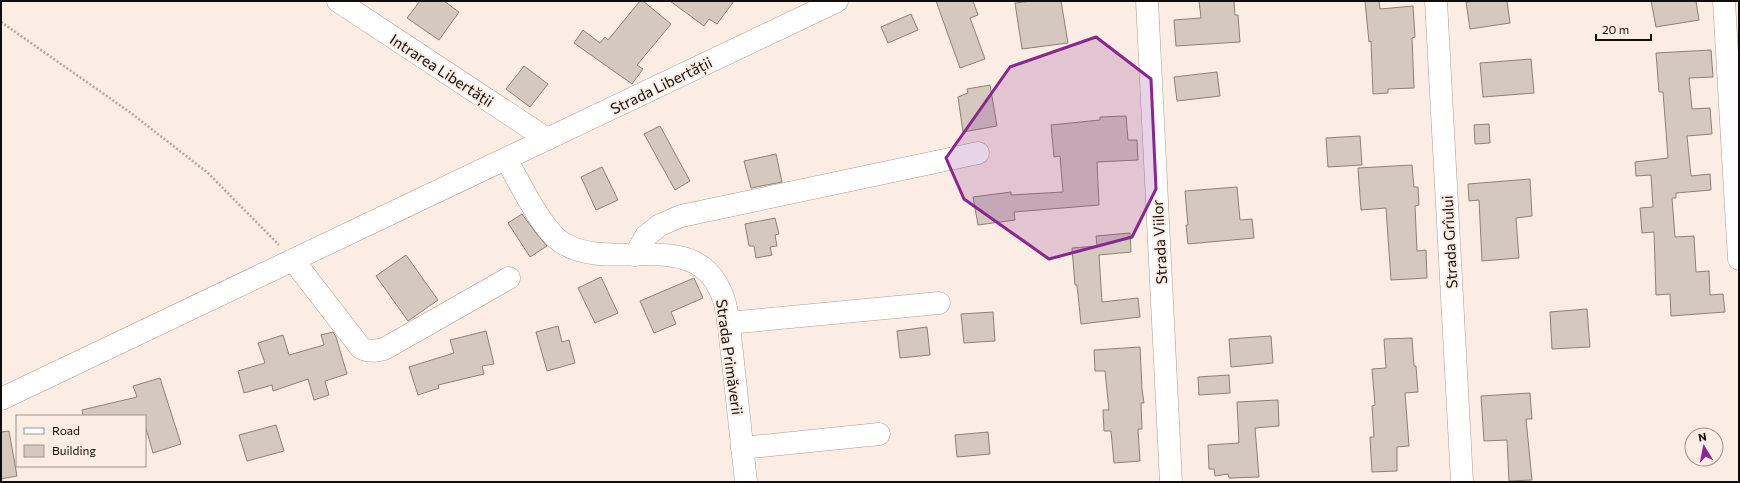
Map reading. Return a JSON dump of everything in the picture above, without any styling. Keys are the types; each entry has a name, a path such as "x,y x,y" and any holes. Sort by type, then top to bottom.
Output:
{"street":[{"name":"Intrarea Libertății","path":"338,1 547,139"},
{"name":"Strada Libertății","path":"1,399 837,1"},
{"name":"Strada Viilor","path":"1147,1 1172,482"},
{"name":"Strada Grîului","path":"1436,1 1462,482"},
{"path":"1724,1 1739,259"},
{"path":"635,255 646,236 660,225 681,216 978,153"},
{"name":"Strada Primăverii","path":"506,159 546,226 561,241 580,251 609,255 673,256 688,260 702,267 712,277 720,289 728,323 746,482"},
{"path":"293,260 361,348 367,351 375,351 384,348 509,278"},
{"path":"728,323 939,303"},
{"path":"742,448 879,434"}],"path":[{"path":"1,22 131,113 208,173 293,260"}],"highlighted area":[{"path":"1096,37 1151,79 1156,189 1132,237 1049,259 964,199 946,158 1010,67"}],"building":[{"path":"420,1 444,1 459,12 439,40 407,18"},
{"path":"640,1 643,1 671,24 637,65 643,69 632,84 574,43 583,30 600,43 605,37 608,40"},
{"path":"670,1 734,1 717,24 709,19 704,26"},
{"path":"936,1 973,1 978,15 970,18 985,59 960,68"},
{"path":"1032,1 1061,1 1068,43 1022,49 1015,3"},
{"path":"1199,1 1234,1 1235,15 1238,15 1240,42 1176,46 1174,20 1201,18"},
{"path":"1365,1 1379,1 1380,9 1413,6 1415,37 1412,38 1414,88 1388,89 1388,93 1373,94 1371,41 1369,42"},
{"path":"1507,1 1510,23 1470,29 1466,2"},
{"path":"1651,1 1696,1 1699,20 1656,27"},
{"path":"911,14 918,30 888,43 881,27"},
{"path":"1711,50 1713,77 1689,78 1692,109 1710,108 1712,134 1687,136 1691,176 1710,174 1711,190 1676,193 1676,198 1672,198 1675,237 1694,236 1696,272 1709,271 1710,295 1723,294 1725,312 1671,316 1670,294 1656,295 1654,232 1642,233 1640,208 1653,207 1651,175 1636,176 1635,162 1668,158 1663,92 1659,92 1656,53"},
{"path":"1531,59 1534,93 1483,97 1480,63"},
{"path":"524,66 548,84 530,107 506,89"},
{"path":"1217,72 1220,96 1177,101 1174,77"},
{"path":"990,85 997,126 963,132 958,97 968,93 967,89"},
{"path":"1126,116 1128,140 1137,140 1138,160 1097,162 1099,205 1014,212 1015,220 978,225 973,197 1011,192 1011,195 1063,192 1060,156 1054,157 1051,125 1100,120 1100,117"},
{"path":"1489,124 1490,143 1475,144 1474,125"},
{"path":"660,126 690,181 675,190 644,134"},
{"path":"1360,136 1362,165 1328,167 1326,138"},
{"path":"776,154 782,182 751,188 744,161"},
{"path":"1412,165 1414,187 1418,187 1419,205 1415,206 1417,251 1426,250 1427,278 1391,280 1386,208 1361,210 1358,168"},
{"path":"602,167 618,200 596,210 581,177"},
{"path":"1530,179 1532,216 1516,218 1519,258 1482,261 1479,200 1469,201 1468,184"},
{"path":"1237,187 1240,220 1252,219 1254,238 1188,244 1185,191"},
{"path":"522,214 547,246 530,257 508,223"},
{"path":"775,218 779,234 775,235 777,246 770,247 772,255 756,258 754,246 749,246 745,224"},
{"path":"1130,233 1131,252 1099,255 1102,302 1138,298 1140,317 1081,324 1077,285 1075,285 1072,248 1097,246 1096,236"},
{"path":"406,255 438,300 408,321 376,276"},
{"path":"601,277 618,313 595,323 578,288"},
{"path":"694,278 703,298 671,312 676,324 654,333 640,301"},
{"path":"1587,309 1590,347 1552,349 1550,312"},
{"path":"993,312 995,341 964,343 961,314"},
{"path":"558,326 562,342 569,340 575,363 547,371 536,332"},
{"path":"927,327 930,355 900,358 897,331"},
{"path":"486,331 494,364 482,366 484,374 438,385 439,388 418,395 409,367 454,353 450,340"},
{"path":"333,332 336,337 347,374 325,381 329,395 314,400 308,379 273,391 272,385 244,393 238,371 265,363 258,343 283,335 289,355 324,345 321,335"},
{"path":"1271,336 1273,363 1231,367 1229,339"},
{"path":"1412,338 1418,392 1405,393 1409,446 1397,447 1397,471 1372,472 1370,437 1374,437 1372,406 1375,405 1372,369 1386,368 1384,339"},
{"path":"1140,347 1144,403 1141,403 1142,429 1138,429 1140,461 1114,463 1111,431 1104,431 1103,410 1109,410 1105,371 1095,371 1094,350"},
{"path":"1229,375 1230,393 1199,395 1198,377"},
{"path":"160,378 181,444 153,453 146,428 146,415 83,415 82,410 137,397 133,386"},
{"path":"1530,393 1532,419 1526,419 1532,480 1509,481 1507,440 1484,441 1481,396"},
{"path":"1278,400 1279,426 1255,428 1259,477 1229,478 1228,474 1215,476 1214,469 1209,469 1208,445 1239,443 1237,402"},
{"path":"276,425 284,451 247,461 239,435"},
{"path":"9,431 17,476 1,479 1,432"},
{"path":"988,432 990,454 957,457 955,435"}]}
